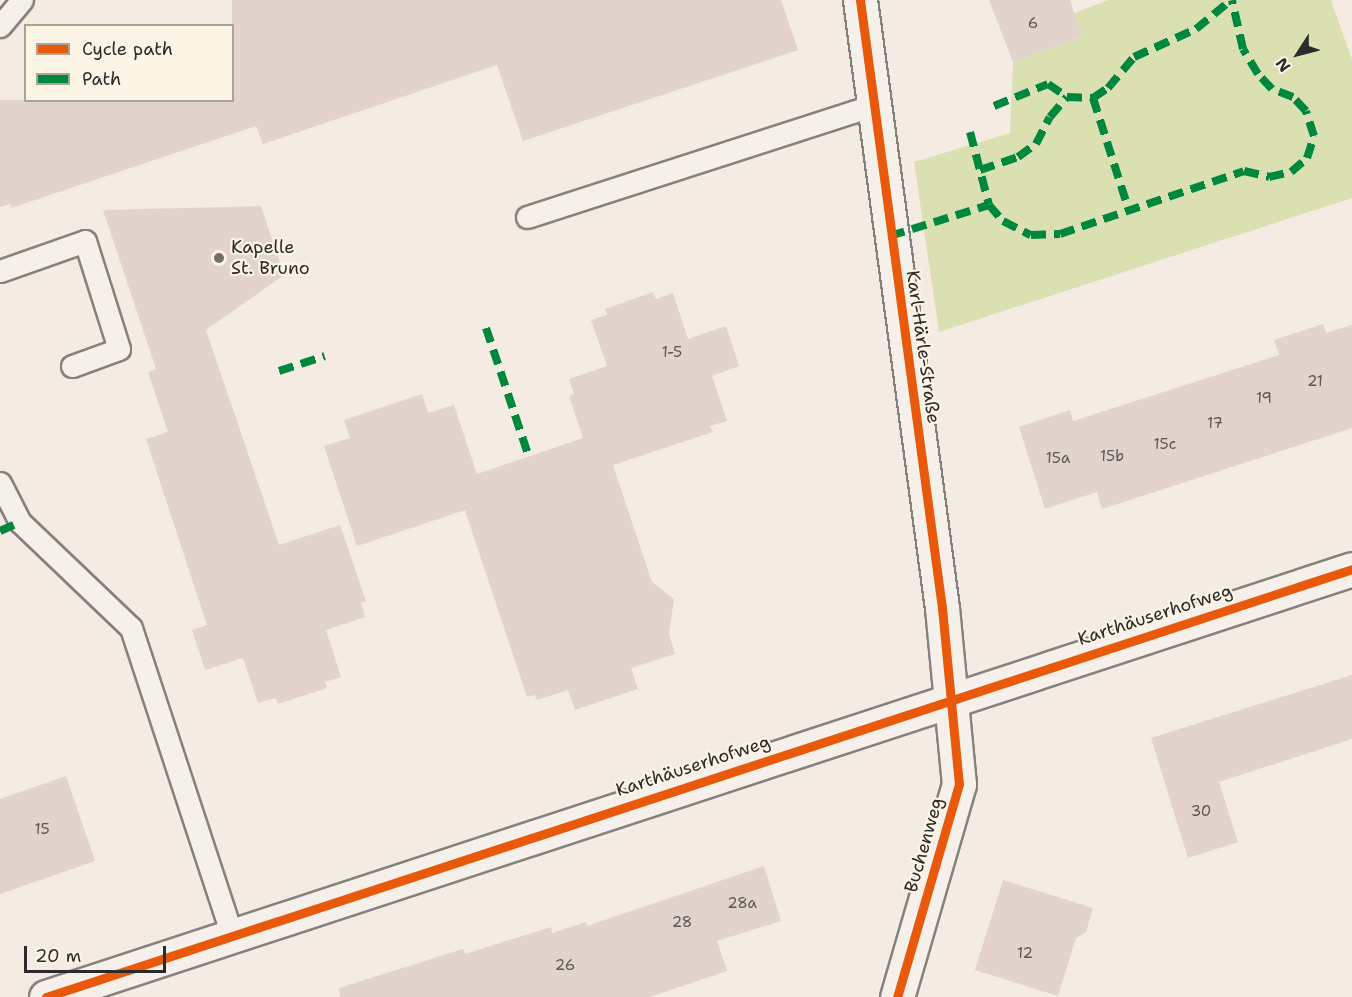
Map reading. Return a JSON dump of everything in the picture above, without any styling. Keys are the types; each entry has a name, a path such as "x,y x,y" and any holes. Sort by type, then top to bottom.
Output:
{"street":[{"name":"Karl-Härle-Straße","path":"860,0 951,699"},
{"name":"Karthäuserhofweg","path":"46,997 1352,569"},
{"name":"Buchenweg","path":"897,997 958,784 951,699"}],"lane":[{"path":"0,26 21,0"},
{"path":"527,217 873,105"},
{"path":"0,271 85,241 119,349 72,366"},
{"path":"0,483 20,522 131,628 232,936"}],"green space":[{"path":"1109,0 1331,0 1352,60 1352,198 939,332 914,162 1010,133 1013,62 1082,36 1074,13"}],"building":[{"path":"232,0 781,0 798,50 523,141 497,65 263,144 256,126 11,208 10,204 0,207 0,100 234,102 234,24 232,24"},
{"path":"989,0 1070,0 1082,36 1013,62"},
{"path":"261,206 284,275 206,330 279,545 340,525 366,601 361,603 365,617 326,630 341,677 325,682 327,688 278,704 276,698 258,703 243,658 205,670 192,630 207,625 146,439 168,432 148,372 156,369 103,210"},
{"path":"653,292 656,299 673,293 688,339 726,326 739,366 712,376 727,421 710,426 713,432 613,465 652,582 674,599 669,634 675,654 631,668 638,689 575,710 568,690 537,700 535,695 527,697 465,510 357,546 324,446 350,438 344,420 422,394 428,413 454,405 477,474 583,438 569,396 574,394 569,379 607,366 591,320 607,315 605,309"},
{"path":"1323,324 1326,333 1352,325 1352,428 1102,509 1097,492 1045,509 1019,427 1070,410 1073,421 1279,355 1274,340"},
{"path":"1352,675 1352,739 1219,782 1238,842 1188,858 1151,738"},
{"path":"66,776 95,861 0,894 0,799"},
{"path":"764,866 781,921 717,941 727,971 650,997 340,997 339,988 463,949 465,954 551,927 552,933 586,922 587,926"},
{"path":"1003,880 1093,908 1086,932 1076,938 1058,996 975,970"}],"marked path":[{"path":"994,106 1048,84 1067,97 1093,98 1108,88 1134,57 1196,29 1231,0"},
{"path":"970,132 989,205 1003,221 1031,235 1060,234 1244,171 1269,177 1291,172 1307,158 1314,136 1306,111 1293,97 1272,89 1258,74 1243,49 1232,0"},
{"path":"980,170 1018,157 1036,144 1050,117 1067,97"},
{"path":"1093,98 1129,211"},
{"path":"890,236 989,205"},
{"path":"486,328 529,457"},
{"path":"279,371 325,356"},
{"path":"0,531 20,522"}],"cycle path":[{"path":"860,0 942,608 959,784 897,997"},
{"path":"46,997 1352,569"}],"place":[{"name":"Kapelle St. Bruno","path":"219,258"}]}
